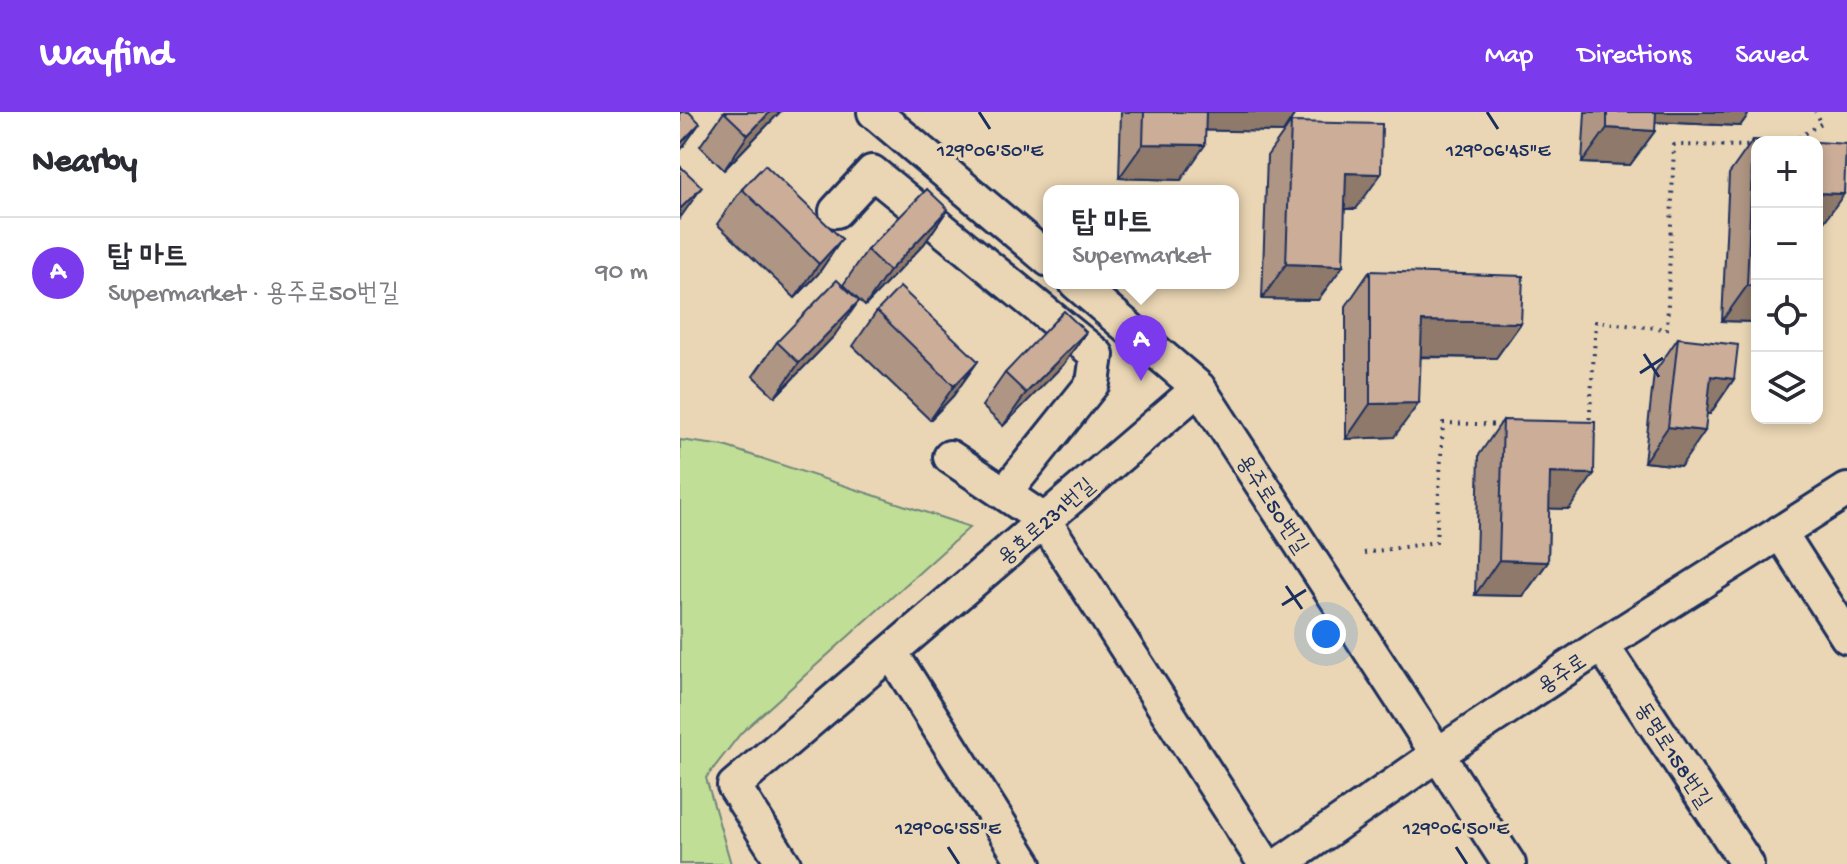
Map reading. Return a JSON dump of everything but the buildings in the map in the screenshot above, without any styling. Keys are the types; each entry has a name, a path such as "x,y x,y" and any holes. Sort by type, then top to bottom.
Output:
{"street":[{"path":"874,112 1043,255"},
{"path":"836,211 872,172 1097,355 1093,383 1005,493"},
{"name":"용주로50번길","path":"1083,289 1199,388 1509,864"},
{"name":"용호로231번길","path":"784,864 734,786 1199,388"},
{"path":"950,457 1044,520 1265,864"},
{"name":"용주로","path":"1280,864 1602,645 1847,490"},
{"path":"1780,532 1847,637"},
{"name":"동명로158번길","path":"1602,645 1747,864"},
{"path":"891,652 1025,864"}],"path":[{"path":"1801,136 1822,123 1815,112"},
{"path":"1589,428 1596,322 1667,329 1674,145 1751,146"},
{"path":"1364,553 1436,542 1443,423 1516,425"}],"green space":[{"path":"680,440 724,446 970,527 741,733 706,778 731,864 680,864"}],"place":[{"name":"탑 마트","path":"1141,381"}]}
